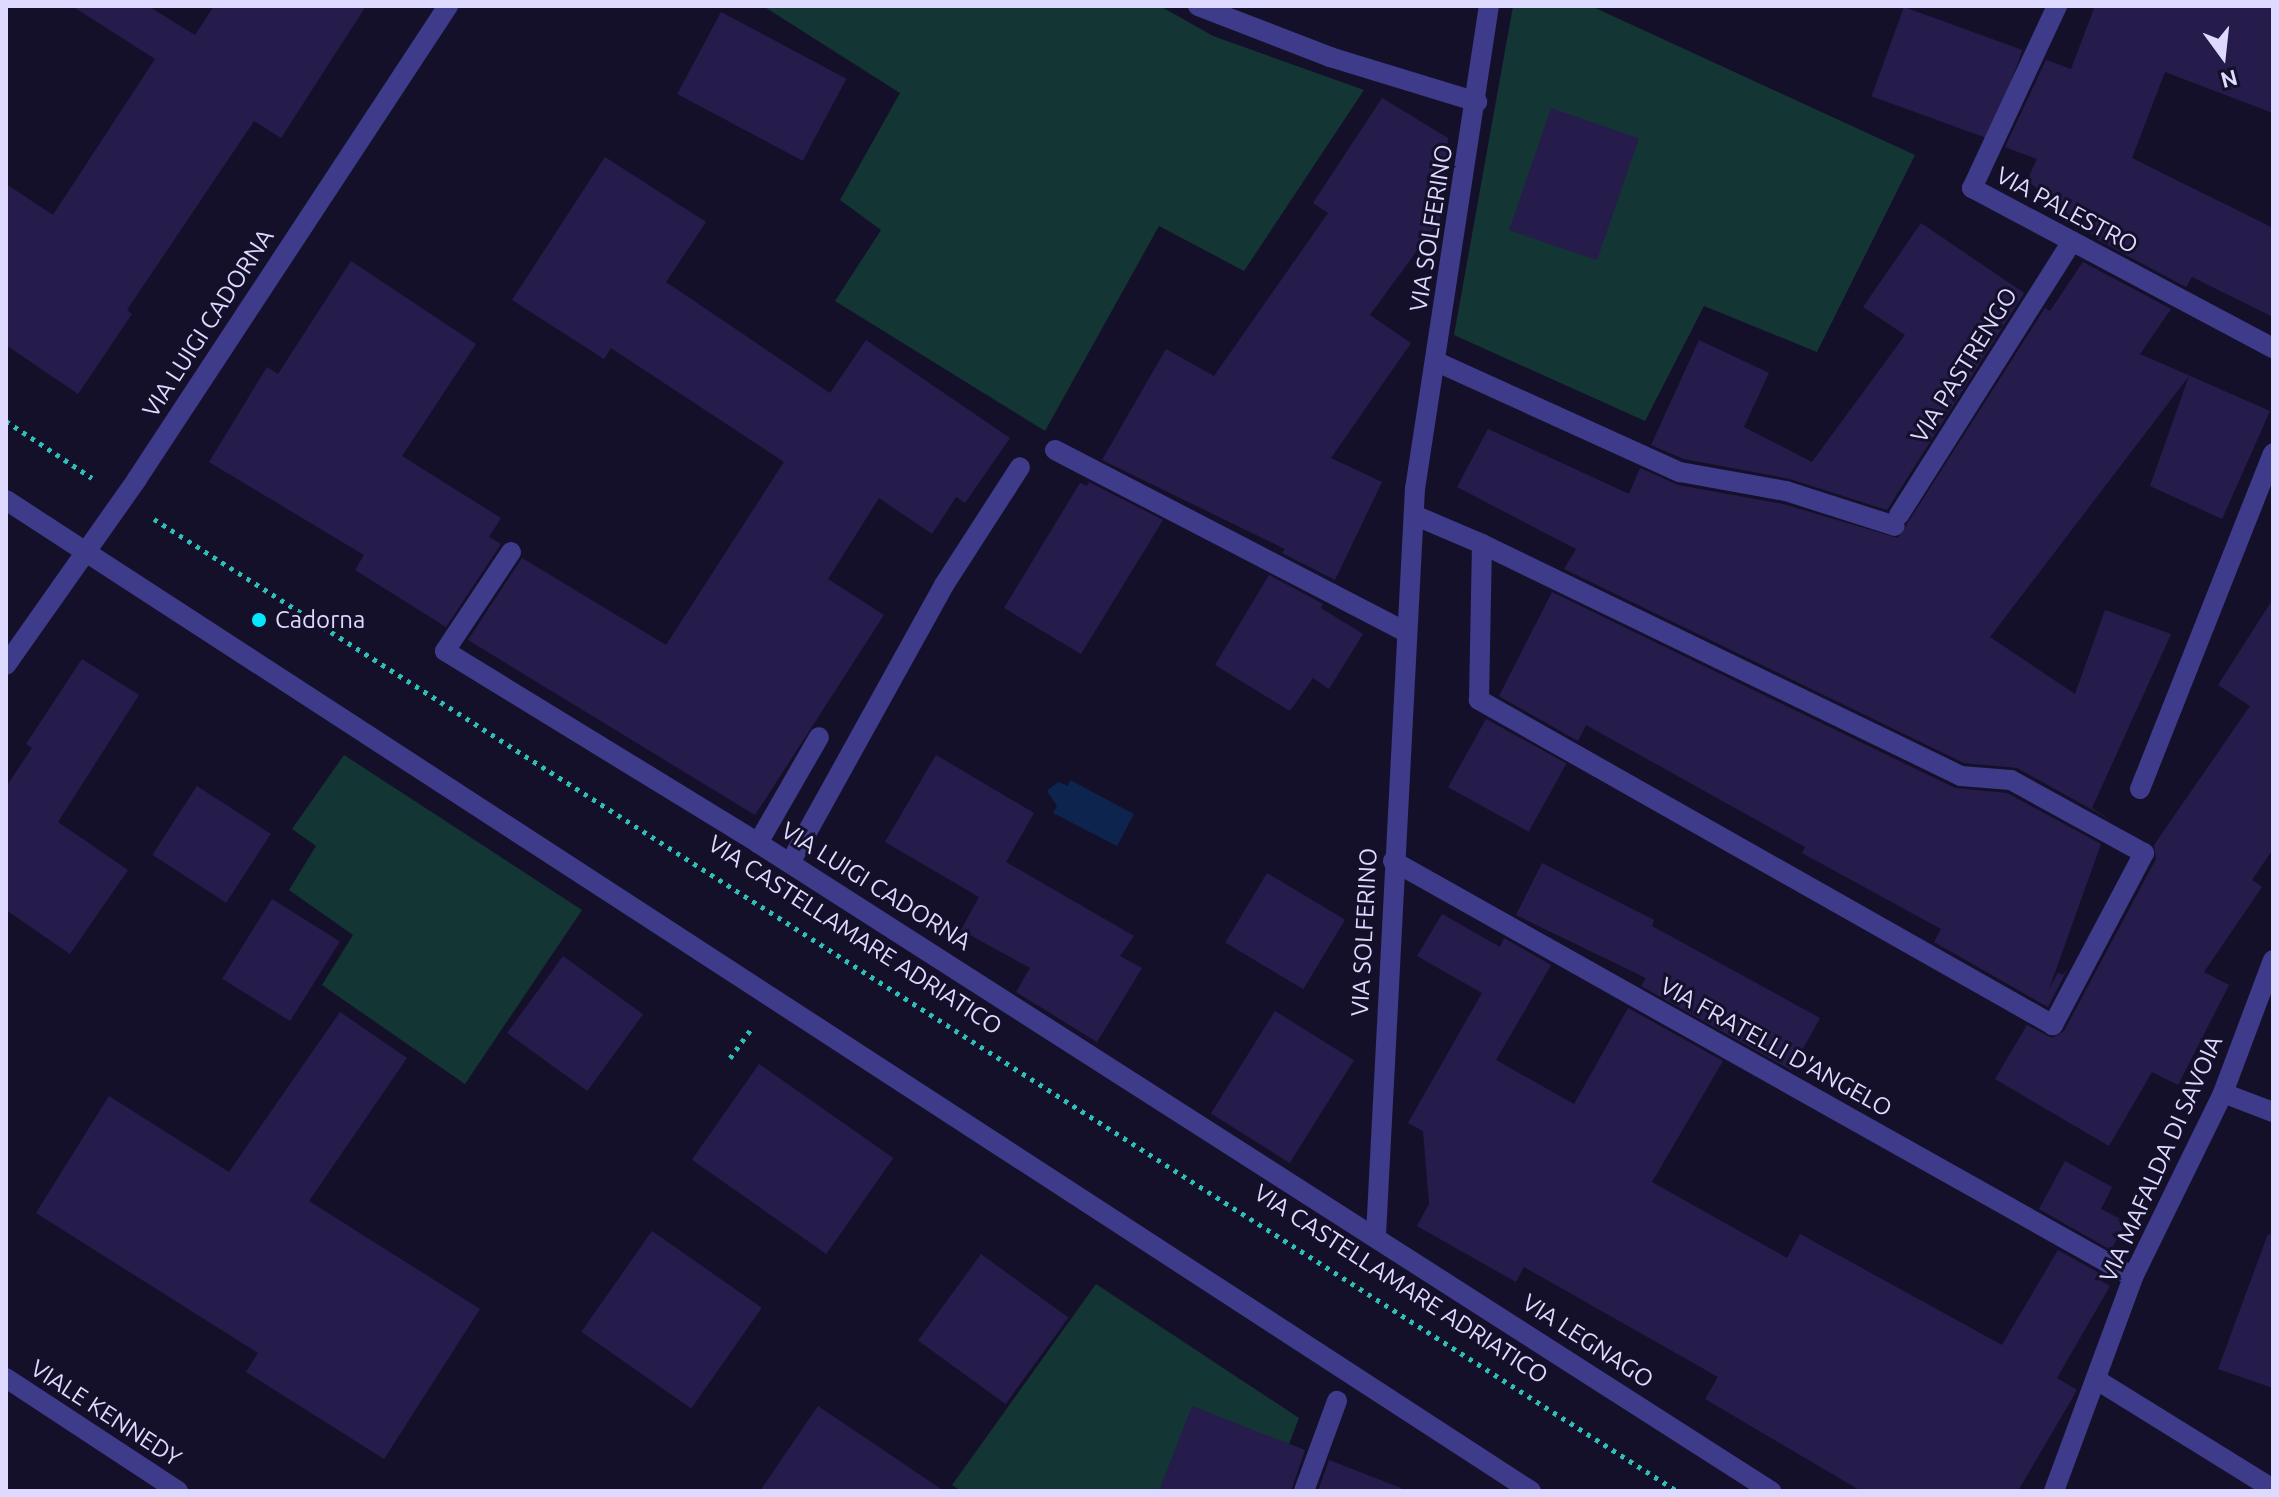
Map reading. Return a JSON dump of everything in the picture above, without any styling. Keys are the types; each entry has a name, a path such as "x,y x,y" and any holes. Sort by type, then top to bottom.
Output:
{"street":[{"name":"VIA LUIGI CADORNA","path":"6,665 84,550 123,499 448,6"},
{"path":"1198,6 1330,57 1477,102"},
{"name":"VIA SOLFERINO","path":"1376,1235 1393,861 1414,515 1489,6"},
{"name":"VIA PALESTRO","path":"2057,6 1972,188 2273,348"},
{"name":"VIA PASTRENGO","path":"1437,362 1680,472 1786,491 1897,521 2072,241"},
{"path":"1055,450 1406,632"},
{"path":"2140,789 2273,453"},
{"path":"790,863 944,585 1020,467"},
{"path":"6,500 1531,1491"},
{"path":"1414,515 1482,544 1961,776 2011,780 2144,853 2053,1025 1479,700 1482,544"},
{"name":"VIA LUIGI CADORNA","path":"511,552 445,651 790,863 1376,1235"},
{"path":"758,843 819,737"},
{"name":"VIA FRATELLI D'ANGELO","path":"1393,861 2133,1277"},
{"name":"VIA MAFALDA DI SAVOIA","path":"2054,1491 2133,1277 2223,1093 2273,960"},
{"path":"2223,1093 2273,1112"},
{"name":"VIA LEGNAGO","path":"1376,1235 1771,1491"},
{"name":"VIALE KENNEDY","path":"6,1378 178,1491"},
{"path":"2097,1380 2273,1489"},
{"path":"1304,1491 1337,1401"}],"path":[{"name":"VIA CASTELLAMARE ADRIATICO","path":"6,421 123,499 1677,1491"}],"green space":[{"path":"763,6 1160,6 1213,36 1364,90 1244,271 1159,226 1045,431 835,301 881,230 840,200 900,93"},
{"path":"1513,6 1591,6 1915,155 1817,352 1704,306 1645,421 1454,335"},
{"path":"344,755 582,910 465,1084 322,985 353,935 289,890 316,846 292,829"},
{"path":"1096,1284 1299,1418 1271,1491 961,1491 952,1485"}],"water":[{"path":"1070,780 1134,814 1117,846 1053,813 1057,806 1047,791 1058,782 1068,786"}],"building":[{"path":"72,6 148,6 195,35 214,6 366,6 281,138 254,121 127,310 132,314 78,394 6,345 6,184 53,215 155,59"},
{"path":"2095,6 2273,6 2273,113 2165,72 2132,158 2273,228 2273,317 2192,277 2186,287 2098,240 2027,180 2037,159 2005,147 2046,60 2071,69"},
{"path":"1904,7 2022,50 1990,139 1872,96"},
{"path":"721,12 846,79 803,161 677,94"},
{"path":"1382,98 1448,138 1440,219 1370,315 1411,343 1331,458 1382,482 1335,580 1282,553 1285,549 1102,460 1166,349 1214,376 1328,213 1313,203"},
{"path":"1551,108 1639,138 1597,260 1509,230"},
{"path":"605,157 706,222 666,282 830,393 866,340 1010,438 965,503 956,497 932,534 879,498 828,579 884,615 755,815 468,640 522,558 666,645 784,462 611,348 604,359 512,300"},
{"path":"1921,223 2024,293 1887,510 1790,479 1684,459 1651,445 1699,340 1769,373 1744,427 1812,462 1905,335 1863,307"},
{"path":"351,261 476,344 402,456 501,518 489,537 501,544 446,627 355,570 364,555 209,462 267,367 278,374"},
{"path":"2083,262 2171,309 2140,354 2270,411 2222,519 2150,486 2189,376 1990,637 2075,694 2105,610 2171,634 2092,808 2111,820 2017,768 1964,763 1564,569 1576,549 1457,487 1488,429 1629,494 1640,468 1678,485 1783,504 1898,538 2045,308 2050,311"},
{"path":"1089,482 1163,520 1081,654 1004,608 1080,483 1087,486"},
{"path":"1269,575 1323,604 1321,608 1363,634 1329,689 1313,678 1290,711 1215,665"},
{"path":"1552,592 1955,788 2007,793 2101,844 2049,989 2058,973 2063,975 2068,968 2048,1007 1934,942 1941,929 1802,853 1805,847 1586,725 1578,741 1499,696"},
{"path":"2273,599 2273,849 2252,880 2262,887 2204,972 2229,985 2178,1085 2152,1072 2109,1146 1995,1079 2027,1025 2052,1038 2064,1031 2156,859 2154,845 2250,706 2218,685"},
{"path":"82,659 139,695 58,822 128,870 70,954 6,910 6,787 32,748 26,744"},
{"path":"1486,719 1566,764 1529,832 1448,787"},
{"path":"936,755 1034,813 1006,862 1134,936 1120,956 1142,968 1097,1042 1016,992 1030,968 961,930 979,897 885,842"},
{"path":"197,786 271,834 226,903 152,855"},
{"path":"1542,863 1654,920 1652,926 1820,1018 1791,1070 1641,986 1646,978 1516,915"},
{"path":"1267,873 1345,920 1303,989 1225,942"},
{"path":"272,899 340,941 290,1021 222,979"},
{"path":"1442,914 1500,947 1504,938 1551,965 1496,1060 1574,1104 1628,1008 1723,1061 1652,1182 1787,1258 1800,1234 2002,1345 2058,1250 2099,1273 2096,1278 2110,1286 2057,1378 2077,1390 2018,1491 1861,1491 1705,1399 1718,1377 1524,1267 1516,1282 1417,1226 1429,1204 1423,1131 1408,1123 1482,993 1417,956"},
{"path":"563,956 643,1014 587,1091 507,1033"},
{"path":"1275,1011 1354,1060 1290,1163 1211,1114"},
{"path":"340,1012 407,1058 309,1201 480,1309 384,1459 246,1372 258,1353 36,1213 109,1096 229,1172"},
{"path":"759,1064 893,1158 826,1254 692,1160"},
{"path":"2065,1161 2112,1187 2101,1209 2126,1222 2111,1250 2039,1209"},
{"path":"652,1231 762,1308 691,1409 581,1332"},
{"path":"2268,1234 2273,1235 2273,1388 2218,1369"},
{"path":"981,1254 1068,1317 1005,1404 918,1341"},
{"path":"818,1406 944,1491 760,1491"},
{"path":"1192,1406 1305,1450 1291,1491 1159,1491"},
{"path":"1329,1460 1401,1488 1401,1491 1318,1491"}],"place":[{"name":"Cadorna","path":"259,620"}]}
